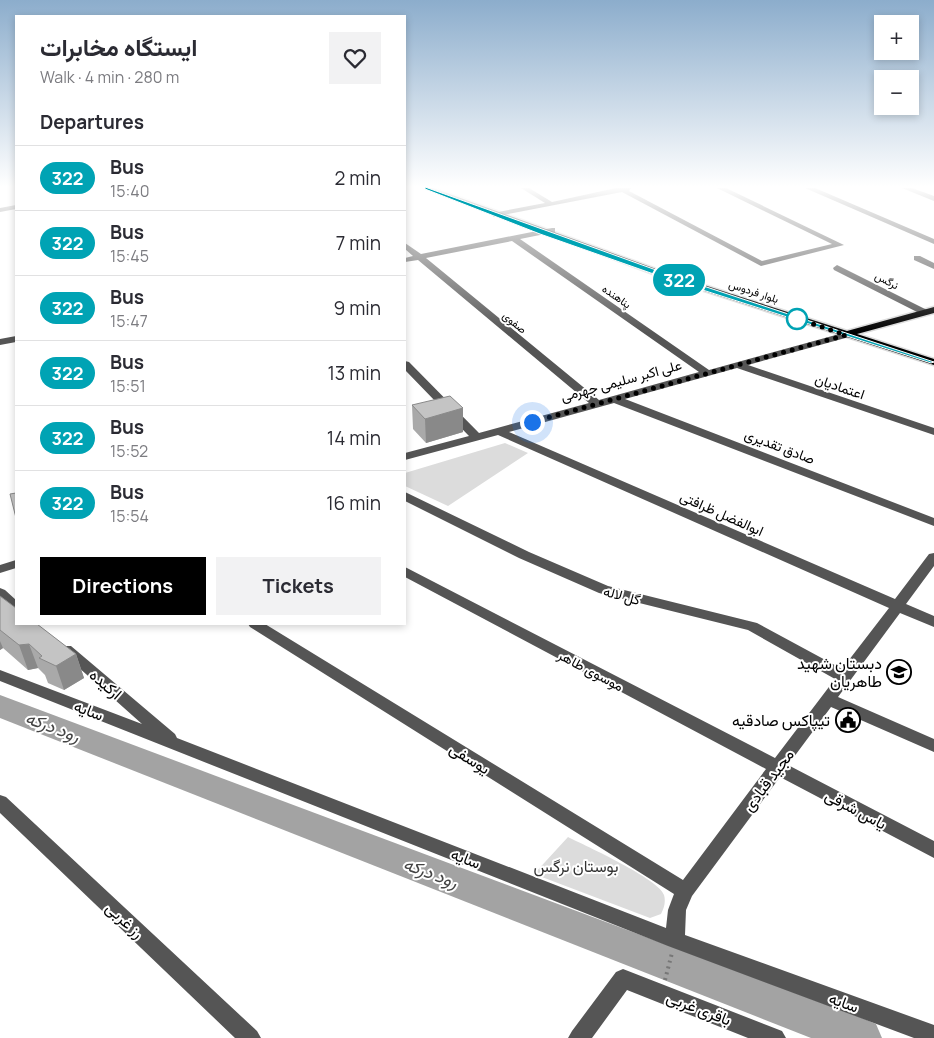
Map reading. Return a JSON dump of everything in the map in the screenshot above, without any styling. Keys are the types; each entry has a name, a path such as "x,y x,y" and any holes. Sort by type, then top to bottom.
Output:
{"main road":[{"name":"بلوار فردوس","path":"556,236 668,276 934,362"},
{"name":"بلوار فردوس","path":"571,236 675,272 934,354"},
{"path":"846,335 930,312"}],"street":[{"path":"406,260 521,236"},
{"path":"710,236 761,264 840,245 822,236"},
{"path":"921,236 934,242"},
{"name":"پناهنده","path":"513,238 707,373"},
{"name":"صفوی","path":"406,246 597,404"},
{"path":"917,258 934,266"},
{"name":"نرگس","path":"837,268 930,312"},
{"name":"علی اکبر سلیمی جهرمی","path":"406,457 846,335"},
{"path":"0,342 15,339"},
{"path":"406,365 476,437"},
{"name":"اعتمادیان","path":"737,365 934,432"},
{"name":"صادق تقدیری","path":"614,399 934,522"},
{"name":"ابوالفضل ظرافتی","path":"499,431 934,622"},
{"name":"گل لاله","path":"406,496 524,555 604,590 752,626 844,678"},
{"name":"مجید قبادی","path":"674,945 677,910 685,891 934,556"},
{"path":"0,569 15,564"},
{"name":"موسوی طاهر","path":"406,572 778,768"},
{"path":"0,593 15,606"},
{"name":"یوسفی","path":"257,625 685,891"},
{"name":"ارکیده","path":"58,643 176,744"},
{"name":"سایه","path":"0,675 674,945 934,1035"},
{"path":"828,699 934,746"},
{"name":"یاس شرقی","path":"778,768 934,850"},
{"name":"رز غربی","path":"0,802 250,1038"},
{"name":"باقری غربی","path":"579,1038 623,979 775,1038"}],"path":[{"path":"664,984 674,945"}],"green space":[{"path":"505,443 528,453 448,506 406,486 406,473"},
{"name":"بوستان نرگس","path":"568,837 621,863 659,888 665,900 661,914 650,918 534,874"}],"building":[{"path":"450,396 463,408 425,419 412,405"},
{"path":"15,493 15,514 10,494"},
{"path":"0,596 15,607 15,625 38,625 76,654 56,666 39,658 42,656 29,644 19,645 0,630"}],"waterway":[{"name":"رود درکه","path":"0,706 862,1038"}],"bus line":[{"name":"322","path":"556,236 668,276 934,362"}],"place":[{"name":"دبستان شهید طاهریان","path":"899,672"},
{"name":"تیپاکس صادقیه","path":"848,720"}],"route":[{"path":"532,422 846,335 792,317 797,319"}]}
